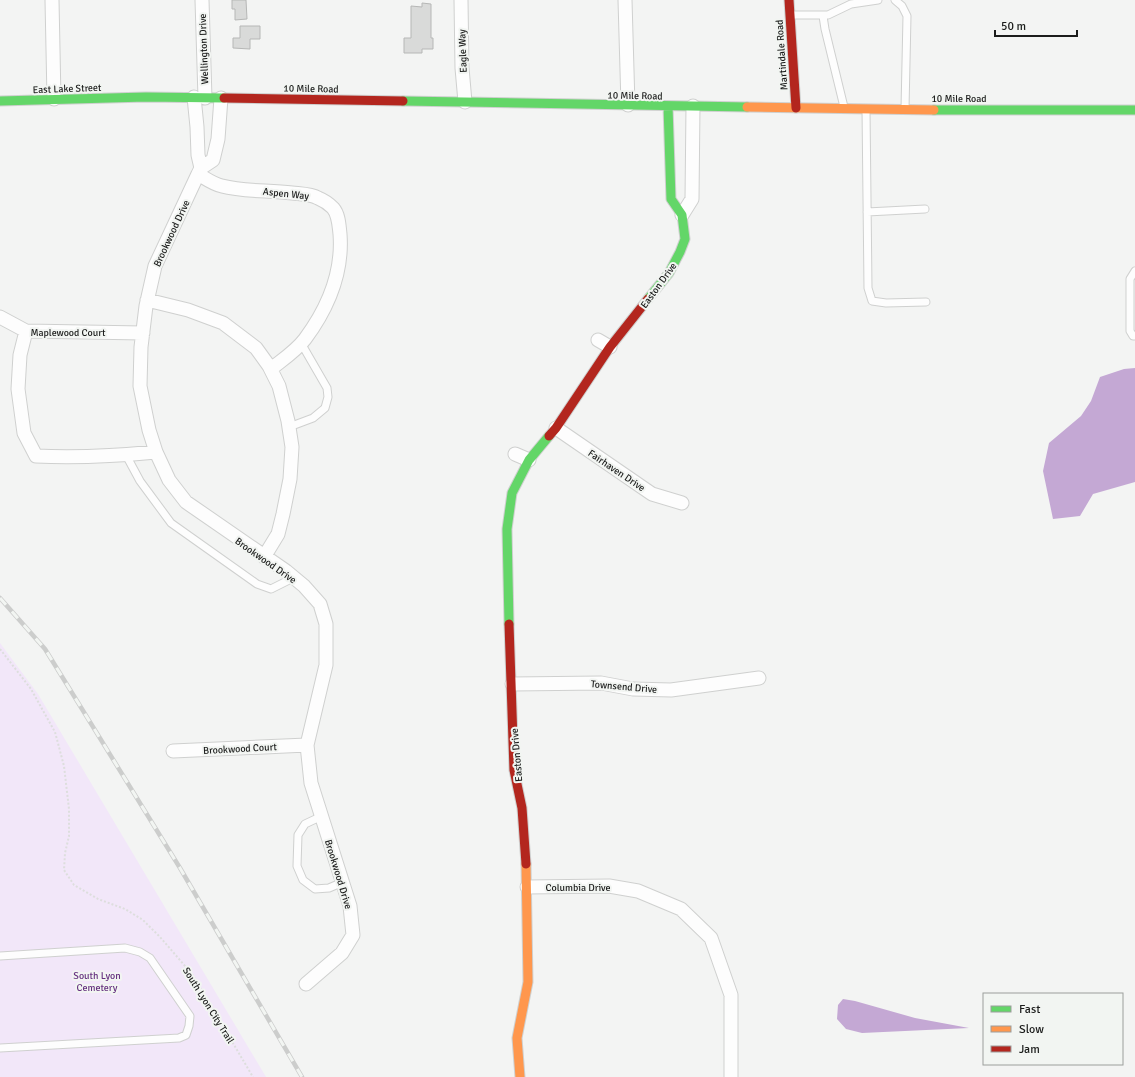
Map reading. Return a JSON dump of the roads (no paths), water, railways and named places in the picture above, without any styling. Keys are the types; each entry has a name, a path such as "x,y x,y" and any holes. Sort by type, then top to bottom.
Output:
{"street":[{"path":"52,0 54,99"},
{"name":"Wellington Drive","path":"200,98 202,0"},
{"name":"Eagle Way","path":"461,0 462,68 465,102"},
{"path":"625,0 628,105"},
{"name":"Martindale Road","path":"789,0 796,108"},
{"name":"East Lake Street","path":"0,101 134,97"},
{"name":"10 Mile Road","path":"134,97 796,108 1135,110"},
{"path":"200,98 197,127 200,171"},
{"name":"Brookwood Drive","path":"221,98 218,139 212,160 200,171 155,266 147,300 143,333 140,386 149,430 156,452 170,480 186,502 304,586 320,604 326,624 326,665 307,745 311,784 350,906 353,935 342,953 306,984"},
{"name":"Easton Drive","path":"520,1077 517,1038 528,982 527,887 522,808 514,770 507,529 512,493 529,460 556,428 610,347 669,273 680,252 685,239 682,215 672,199 668,106"},
{"path":"682,215 692,199 693,106"},
{"name":"Aspen Way","path":"200,171 214,183 222,186 308,195 317,197 334,209 339,223 341,246 339,270 333,291 320,316 301,343 271,369"},
{"path":"147,300 188,310 223,323 256,348 271,369 280,386 292,447 290,479 284,514 278,534 264,558"},
{"path":"0,317 26,331"},
{"name":"Maplewood Court","path":"143,333 26,331 20,355 18,389 24,434 36,456 64,458 106,457 156,452"},
{"path":"598,340 610,347"},
{"name":"Fairhaven Drive","path":"556,428 652,494 682,504"},
{"path":"515,454 529,460"},
{"name":"Townsend Drive","path":"512,684 601,683 633,688 671,690 760,678"},
{"name":"Brookwood Court","path":"173,751 307,745"},
{"name":"Columbia Drive","path":"527,887 610,886 638,891 681,909 711,938 731,995 731,1077"}],"lane":[{"path":"790,15 823,16 851,4 878,0"},
{"path":"895,0 902,6 906,16 905,109"},
{"path":"823,16 845,108"},
{"path":"866,108 868,288 872,301 886,303 926,302"},
{"path":"867,212 925,209"},
{"path":"1135,271 1130,279 1130,331 1133,336 1135,336"},
{"path":"289,427 313,418 324,408 328,397 327,388 301,343"},
{"path":"126,455 140,481 171,523 257,584 271,589 293,578"},
{"path":"322,816 305,824 298,836 297,866 303,880 315,889 329,888 342,882"},
{"path":"0,956 125,948 140,952 150,958 190,1016 186,1035 179,1038 0,1048"}],"railway":[{"path":"0,598 45,649 180,868 302,1077"}],"park label":[{"name":"South Lyon Cemetery","path":"97,980"}]}
